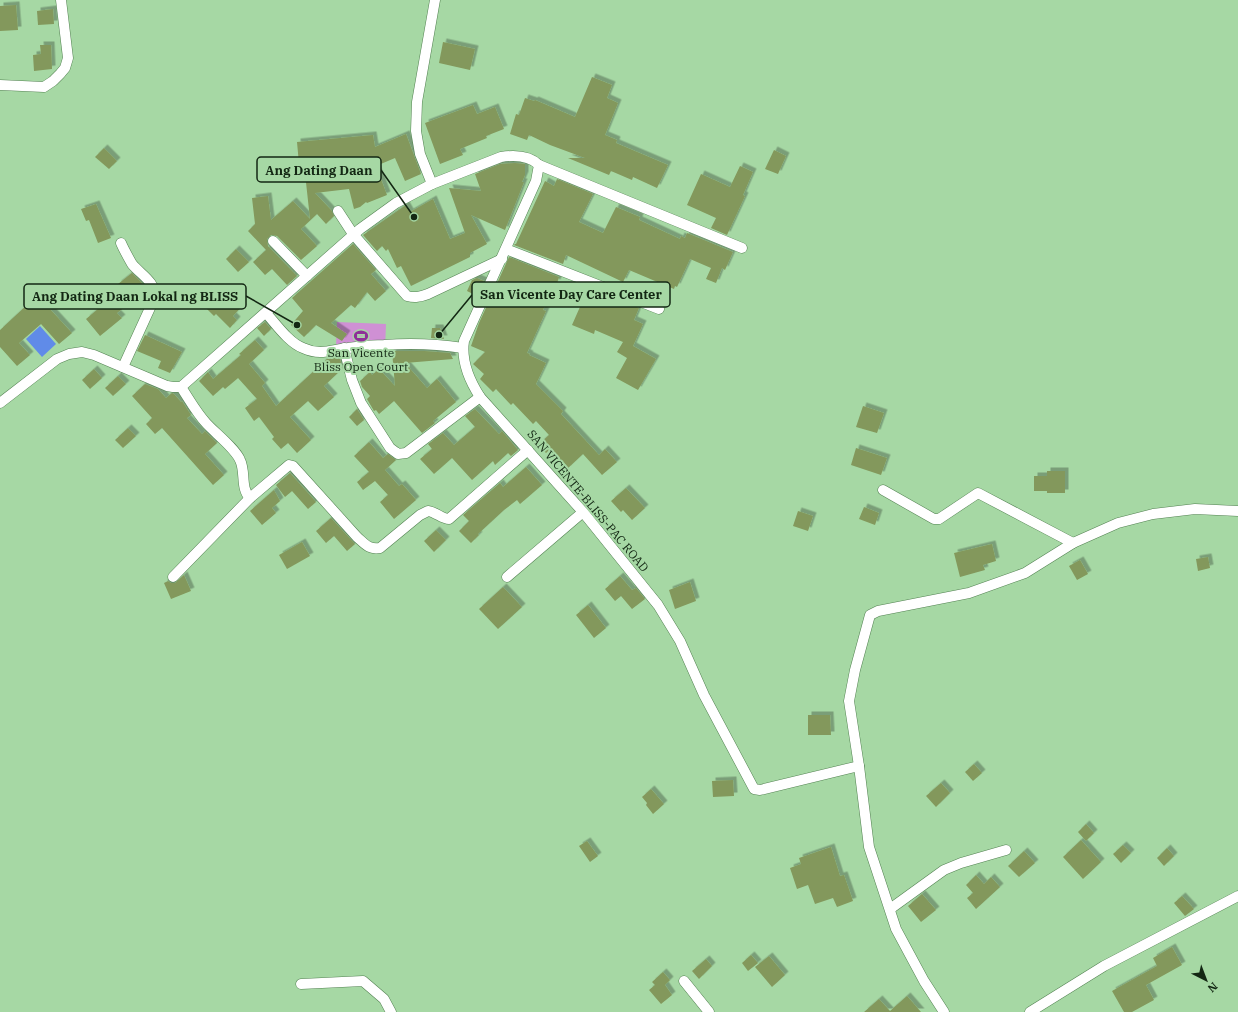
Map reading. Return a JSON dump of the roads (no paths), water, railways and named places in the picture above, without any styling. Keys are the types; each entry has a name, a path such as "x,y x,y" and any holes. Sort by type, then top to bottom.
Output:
{"street":[{"path":"0,85 44,87 53,81 65,68 68,58 61,0"},
{"path":"432,184 420,154 417,142 416,124 417,102 435,0"},
{"path":"0,403 57,359 69,354 82,352 94,355 167,386 173,388 181,387 266,313 353,234 382,212 432,184 501,157 512,155 526,158 536,162 539,166 742,248"},
{"name":"SAN VICENTE-BLISS-PAC ROAD","path":"539,166 536,181 502,259 467,333 463,348 468,373 473,385 480,397 583,512 658,605 680,641 704,695 754,789 760,790 859,766"},
{"path":"338,211 353,234 407,296 413,298 419,298 502,259"},
{"path":"273,241 307,276"},
{"path":"121,243 133,264 151,283 155,290 155,298 123,367"},
{"path":"506,249 659,309"},
{"path":"266,313 292,341 304,349 323,353 344,348 384,345 417,344 463,348"},
{"path":"344,348 352,380 361,403 390,448 398,454 406,453 480,397"},
{"path":"181,387 200,416 237,454 242,466 244,490 250,498"},
{"path":"173,577 250,498 289,464 293,466 357,537 369,548 374,549 380,548 420,515 428,511 435,512 445,519 449,519 528,450"},
{"path":"883,490 934,519 939,519 978,493 1073,543"},
{"path":"944,1012 924,981 896,929 870,848 849,701 855,670 870,615 878,611 969,593 1018,576 1047,560 1073,543 1118,523 1153,514 1195,509 1238,511"},
{"path":"507,576 583,512"},
{"path":"890,909 944,870 961,863 1006,850"},
{"path":"1030,1012 1104,966 1238,896"},
{"path":"301,984 363,981 384,999 391,1012"},
{"path":"684,981 709,1012"}],"water":[{"path":"40,326 56,344 42,357 26,339"}],"place":[{"name":"Ang Dating Daan","path":"414,217"},
{"name":"Ang Dating Daan Lokal ng BLISS","path":"297,325"},
{"name":"San Vicente Day Care Center","path":"439,335"},
{"name":"San Vicente Bliss Open Court","path":"361,336"}]}
